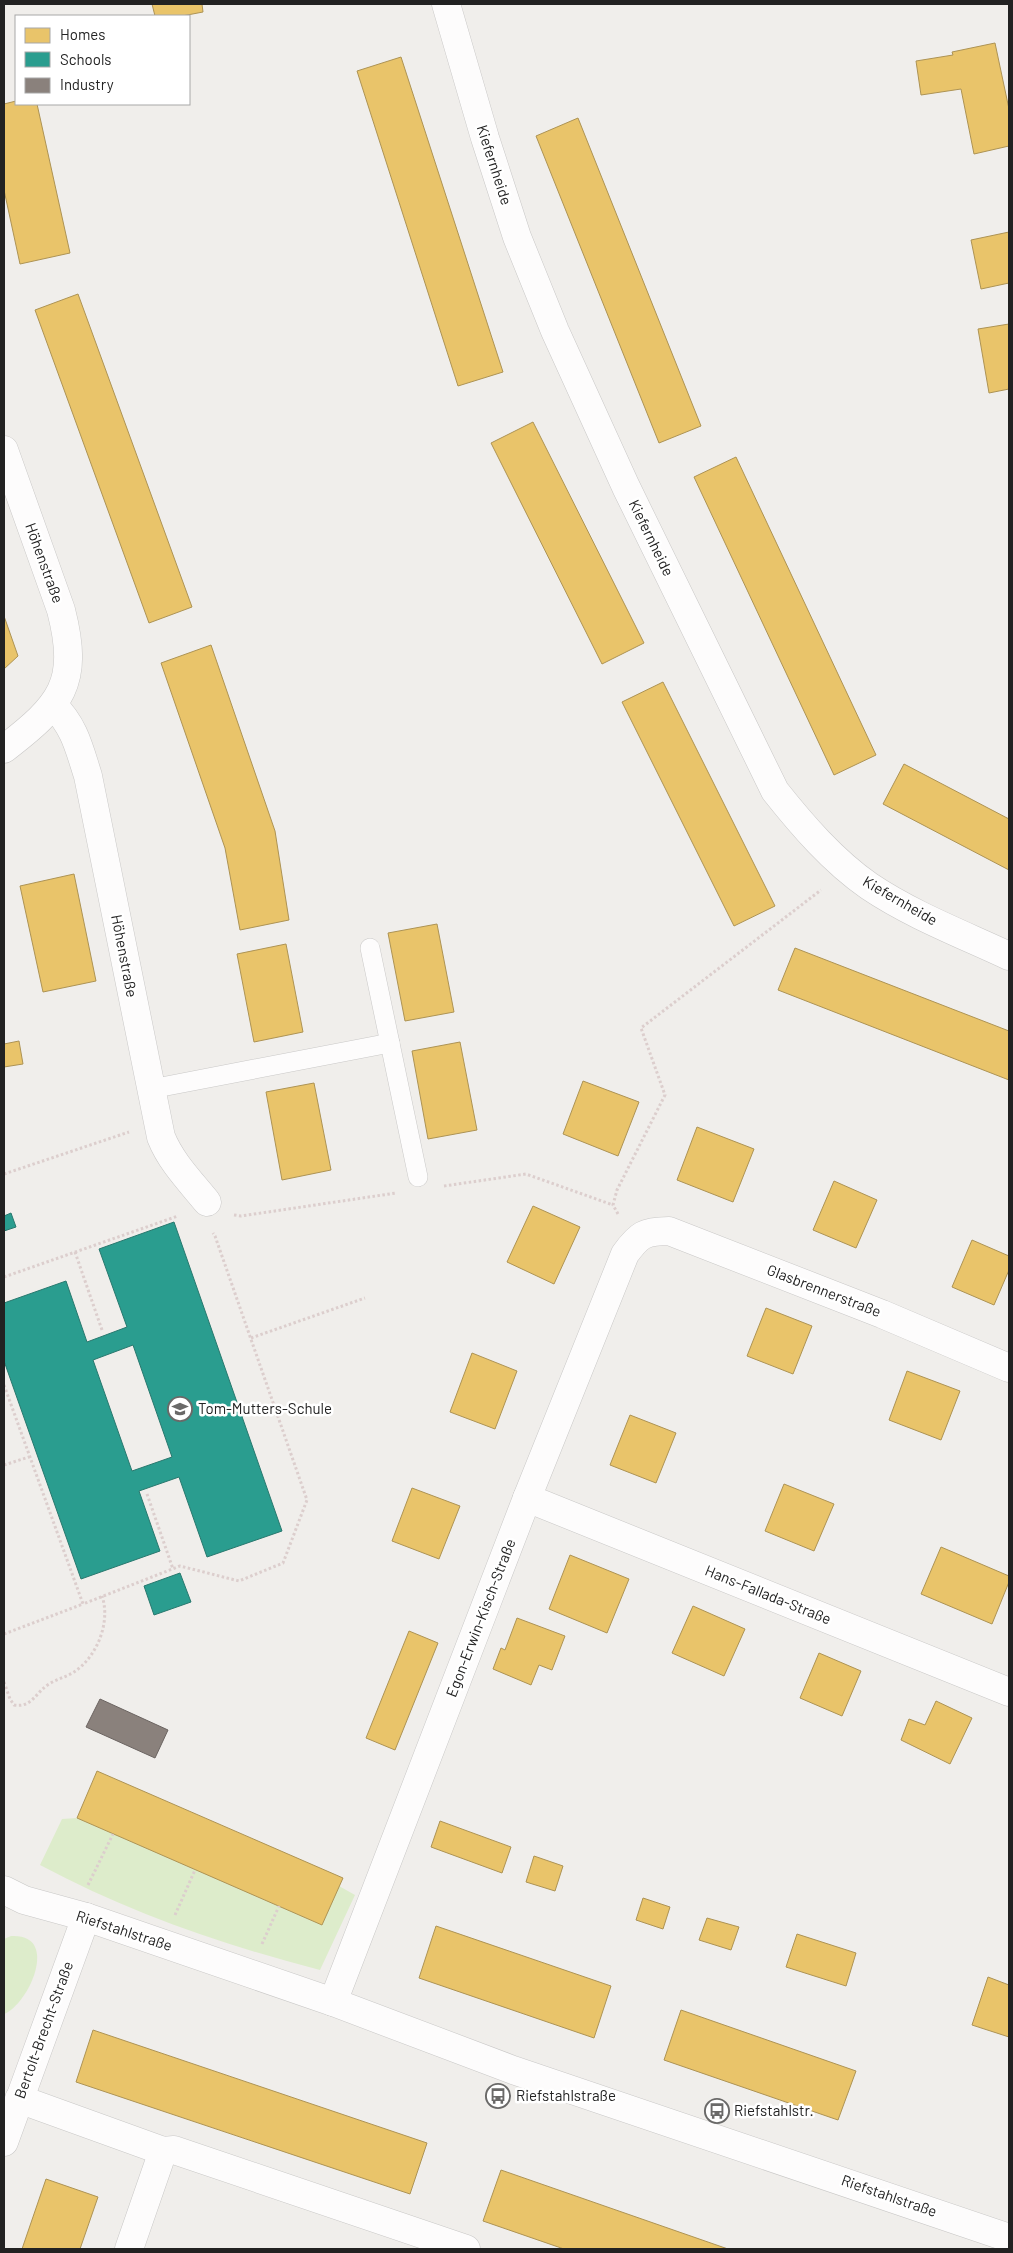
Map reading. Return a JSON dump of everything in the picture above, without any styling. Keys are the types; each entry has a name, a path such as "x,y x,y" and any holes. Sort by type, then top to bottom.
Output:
{"street":[{"name":"Kiefernheide","path":"446,4 485,138 517,237 555,331 626,487 776,791 802,824 868,886 907,908 1009,956"},
{"name":"Höhenstraße","path":"4,450 61,610 67,633 70,666 66,682 53,705 37,722 4,749"},
{"name":"Höhenstraße","path":"53,705 65,716 74,730 88,776 151,1089 167,1150 207,1202"},
{"name":"Glasbrennerstraße","path":"637,1238 650,1231 669,1231 882,1314 1009,1368"},
{"name":"Egon-Erwin-Kisch-Straße","path":"333,2002 527,1498 625,1254 637,1238"},
{"name":"Hans-Fallada-Straße","path":"527,1498 1008,1685"},
{"name":"Riefstahlstraße","path":"4,1890 24,1900 162,1943 333,2002 513,2070 1009,2238"},
{"name":"Bertolt-Brecht-Straße","path":"4,2142 80,1916"},
{"path":"19,2099 163,2151 174,2150 466,2249"},
{"path":"129,2249 163,2151"}],"lane":[{"path":"370,948 418,1177"},
{"path":"151,1089 390,1043"}],"path":[{"path":"637,1238 624,1224 613,1205 618,1190 666,1095 641,1028 813,898 845,866"},
{"path":"4,1174 113,1136 159,1124"},
{"path":"4,1277 180,1215"},
{"path":"4,1634 180,1566 240,1581 284,1563 307,1500 215,1236 209,1230"},
{"path":"75,1252 102,1330"},
{"path":"251,1338 365,1298"},
{"path":"4,1385 83,1604"},
{"path":"4,1465 30,1456"},
{"path":"147,1494 173,1569"},
{"path":"4,1682 14,1705 22,1706 32,1701 49,1684 74,1672 88,1659 99,1640 104,1622 105,1606 102,1596"},
{"path":"80,1916 113,1834"},
{"path":"162,1943 195,1870"},
{"path":"248,1973 280,1906"}],"green space":[{"path":"77,1818 322,1925 339,1886 355,1895 320,1970 248,1950 177,1926 107,1898 40,1865 62,1819"},
{"path":"11,1936 26,1938 34,1945 37,1956 36,1970 31,1984 23,1997 4,2014 4,1939"}],"building: Homes":[{"path":"152,4 202,4 203,12 187,15 155,15"},
{"path":"995,43 1009,109 1009,146 974,154 961,89 921,95 916,61 953,55 952,52"},
{"path":"401,57 503,372 458,386 357,71"},
{"path":"15,101 15,105 37,105 70,253 20,264 4,190 4,104"},
{"path":"578,118 701,426 659,443 536,136"},
{"path":"1009,232 1009,283 981,289 971,240"},
{"path":"78,294 192,607 149,623 35,310"},
{"path":"1009,324 1009,389 989,393 978,329"},
{"path":"533,422 644,643 602,664 491,443"},
{"path":"736,457 876,755 834,775 694,477"},
{"path":"4,616 18,656 4,669"},
{"path":"211,645 275,831 289,920 240,930 225,848 161,663"},
{"path":"663,682 775,906 734,926 622,702"},
{"path":"904,764 1009,819 1009,870 883,804"},
{"path":"74,874 96,981 43,992 20,886"},
{"path":"437,924 454,1012 405,1021 388,933"},
{"path":"286,944 303,1032 254,1042 237,954"},
{"path":"795,948 1009,1031 1009,1080 778,990"},
{"path":"19,1041 23,1064 4,1067 4,1044"},
{"path":"460,1042 477,1130 428,1139 412,1051"},
{"path":"583,1081 639,1102 618,1156 563,1134"},
{"path":"314,1083 331,1170 282,1180 266,1092"},
{"path":"697,1127 754,1149 733,1202 677,1180"},
{"path":"834,1181 877,1200 856,1248 813,1230"},
{"path":"533,1206 580,1227 554,1284 507,1262"},
{"path":"972,1240 1009,1256 1009,1270 994,1305 952,1287"},
{"path":"766,1308 812,1326 793,1374 747,1356"},
{"path":"472,1353 517,1371 495,1429 450,1412"},
{"path":"907,1371 960,1391 941,1440 889,1420"},
{"path":"630,1415 676,1433 656,1483 610,1465"},
{"path":"784,1484 834,1504 814,1551 765,1531"},
{"path":"412,1488 460,1506 439,1559 392,1541"},
{"path":"941,1547 1009,1576 1009,1582 992,1624 921,1594"},
{"path":"570,1555 629,1579 607,1633 549,1609"},
{"path":"693,1606 745,1629 724,1676 672,1653"},
{"path":"517,1618 565,1636 552,1670 539,1665 531,1685 493,1669 501,1648 505,1650"},
{"path":"409,1631 438,1643 395,1750 366,1738"},
{"path":"819,1653 861,1671 842,1716 800,1698"},
{"path":"936,1701 972,1718 950,1764 901,1740 909,1719 925,1725"},
{"path":"97,1771 343,1878 322,1925 77,1818"},
{"path":"440,1821 511,1847 502,1873 431,1847"},
{"path":"534,1856 563,1866 555,1891 526,1882"},
{"path":"643,1898 670,1907 663,1929 636,1920"},
{"path":"707,1918 739,1927 731,1950 699,1940"},
{"path":"436,1926 611,1986 594,2038 419,1978"},
{"path":"797,1934 856,1953 846,1986 786,1967"},
{"path":"988,1977 1009,1985 1009,2037 972,2025"},
{"path":"681,2010 856,2071 838,2120 664,2060"},
{"path":"93,2030 427,2143 410,2194 76,2082"},
{"path":"501,2170 728,2249 564,2249 483,2221"},
{"path":"46,2179 98,2197 80,2249 22,2249"}],"building: Schools":[{"path":"11,1213 16,1227 4,1231 4,1216"},
{"path":"174,1222 282,1531 207,1557 179,1477 139,1491 160,1551 81,1579 4,1361 4,1303 66,1281 87,1342 127,1327 99,1249","holes":["133,1345 172,1457 132,1471 93,1360"]},
{"path":"180,1573 191,1602 154,1615 144,1586"}],"building: Industry":[{"path":"100,1699 168,1730 155,1758 86,1727"}],"place":[{"name":"Tom-Mutters-Schule","path":"180,1409"},
{"name":"Riefstahlstraße","path":"498,2096"},
{"name":"Riefstahlstr.","path":"717,2111"}]}
